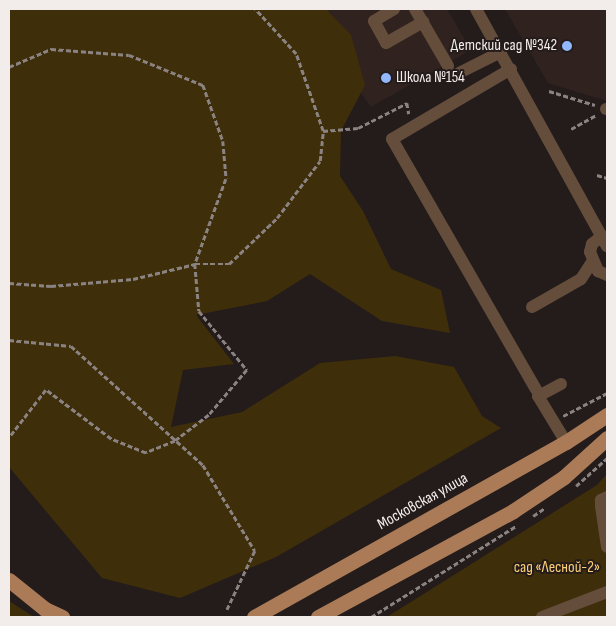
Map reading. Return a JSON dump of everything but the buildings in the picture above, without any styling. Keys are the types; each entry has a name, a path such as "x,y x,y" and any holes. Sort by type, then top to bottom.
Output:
{"main road":[{"name":"Московская улица","path":"240,617 260,614 566,442 607,415"},
{"path":"318,617 513,511 556,483 607,438"},
{"path":"9,580 45,609 62,617"}],"street":[{"path":"394,9 374,21 386,42 423,22"},
{"path":"415,9 453,70 501,52"},
{"path":"476,9 511,69 604,241 592,244 592,262 581,279 532,307"},
{"path":"511,69 412,129 392,139 536,388"},
{"path":"592,262 598,271 607,275"},
{"path":"561,384 538,396 566,442"},
{"path":"607,497 601,500 607,547"},
{"path":"542,617 607,592"}],"path":[{"path":"9,283 51,286 132,279 195,264 229,264 277,218 320,161 322,131 296,54 255,9"},
{"path":"9,67 51,49 129,55 203,85 223,141 226,179 195,264 199,311 247,370 209,415 175,441 146,453 111,440 46,390 9,438"},
{"path":"549,91 606,109"},
{"path":"322,131 358,128 406,103 412,129"},
{"path":"571,129 606,109"},
{"path":"597,175 607,178"},
{"path":"9,340 71,346 203,465 255,551 226,610"},
{"path":"552,421 607,393"},
{"path":"570,491 592,475 607,458"},
{"path":"530,517 547,507"},
{"path":"371,617 522,522"}],"shaded area":[{"name":"Школа №154","path":"299,9 447,9 471,50 371,107"},
{"name":"Детский сад №342","path":"505,9 607,9 607,101 548,83"}],"green space":[{"path":"9,9 326,9 351,35 365,85 341,131 340,176 363,211 391,269 441,290 450,333 382,321 310,274 267,301 196,315 234,364 183,370 171,427 242,412 320,363 395,356 454,367 482,416 501,428 276,557 180,598 102,578 9,467"},
{"name":"сад «Лесной-2»","path":"607,474 607,617 387,617 597,485"},
{"path":"9,601 34,617 10,617"}],"place":[{"name":"Детский сад №342","path":"567,46"},
{"name":"Школа №154","path":"386,78"}]}
